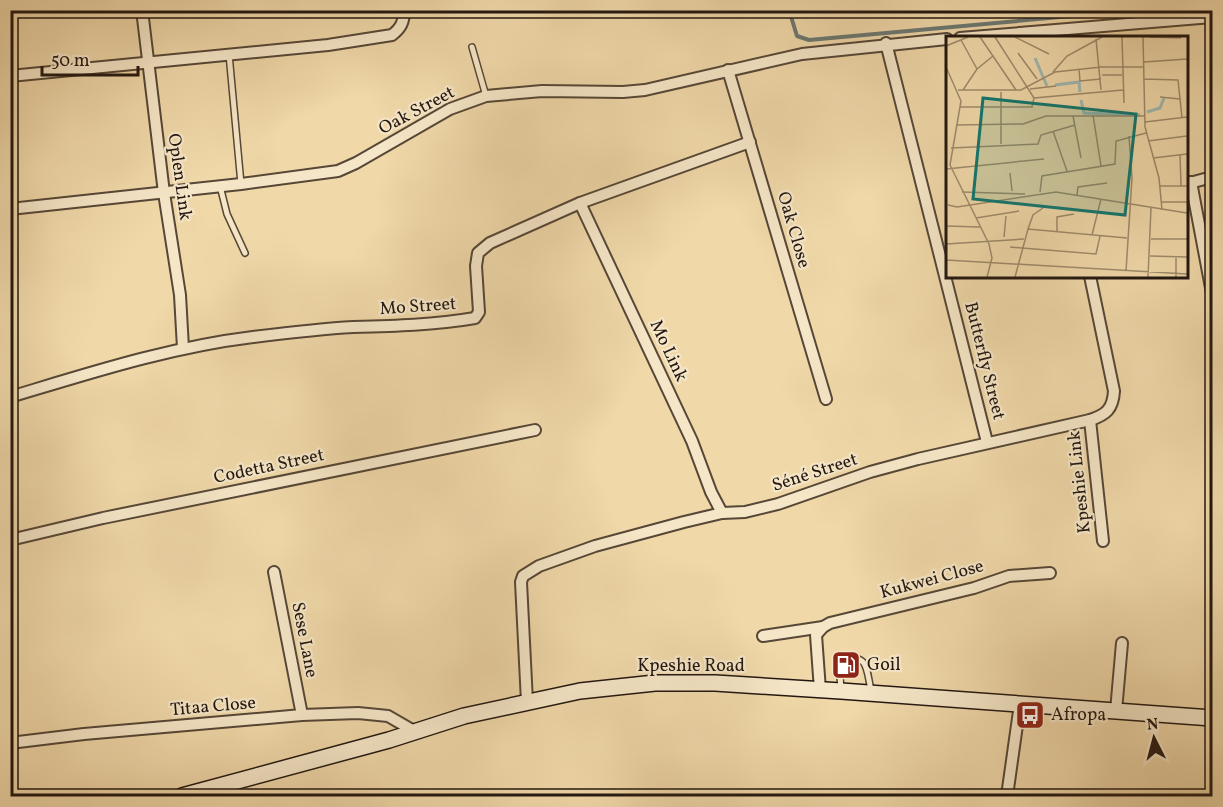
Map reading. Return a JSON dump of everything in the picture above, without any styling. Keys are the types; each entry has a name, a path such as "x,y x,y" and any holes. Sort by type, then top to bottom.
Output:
{"street":[{"name":"Oplen Link","path":"142,10 164,193 180,295 183,348"},
{"path":"10,76 328,45 392,35 400,29 404,10"},
{"path":"1006,36 1075,33 1212,17"},
{"name":"Oak Street","path":"10,209 164,193 338,171 450,109 486,96 542,91 645,90 802,54 946,39"},
{"name":"Butterfly Street","path":"886,44 987,442"},
{"name":"Oak Close","path":"728,70 826,399"},
{"name":"Mo Street","path":"10,397 88,373 183,348 252,337 349,327 438,325 475,318 479,312 476,266 478,253 490,243 580,203 750,142"},
{"path":"1212,177 1188,184 1212,293"},
{"name":"Mo Link","path":"580,203 692,441 711,492 722,513"},
{"name":"Séné Street","path":"527,702 521,588 523,576 539,566 574,552 684,522 778,504 870,472 1102,416 1113,405 1114,391 1090,278"},
{"name":"Kpeshie Link","path":"1090,420 1103,541"},
{"name":"Codetta Street","path":"10,540 103,518 535,430"},
{"name":"Sese Lane","path":"274,572 302,715"},
{"name":"Kukwei Close","path":"763,636 823,627 974,588 1009,576 1050,573"},
{"path":"820,690 816,635 823,627"},
{"path":"1116,711 1122,643"},
{"name":"Kpeshie Road","path":"182,796 389,740 464,716 580,691 655,683 715,683 1212,718"},
{"path":"1007,796 1020,704"},
{"name":"Titaa Close","path":"10,743 84,734 302,715 358,713 388,716 414,731"}],"lane":[{"path":"472,47 486,96"},
{"path":"229,53 241,184"},
{"path":"220,186 227,214 245,253"},
{"path":"841,691 840,664 843,659 859,657 865,662 872,693"}],"waterway":[{"path":"789,10 797,36 809,40 1137,10"}],"place":[{"name":"Goil","path":"846,665"},
{"name":"Afropa","path":"1030,715"}]}
